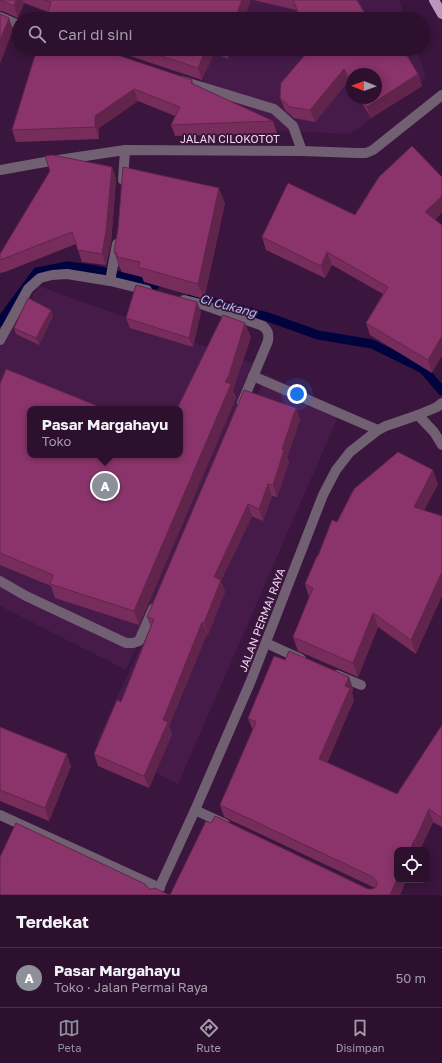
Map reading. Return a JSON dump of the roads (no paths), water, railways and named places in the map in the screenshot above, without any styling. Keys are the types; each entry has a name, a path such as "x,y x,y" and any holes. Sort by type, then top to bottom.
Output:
{"main road":[{"path":"434,0 442,14"}],"street":[{"path":"0,17 12,22"},
{"path":"172,77 274,109 293,126 302,151"},
{"name":"JALAN CILOKOTOT","path":"0,170 125,150 302,151 366,153 373,150 442,95"},
{"path":"122,189 125,150"},
{"path":"111,279 118,240"},
{"path":"0,340 28,289 40,278 52,275 67,274 111,279 157,292"},
{"path":"172,296 201,304 263,326 268,330 268,341 238,411"},
{"path":"254,376 378,430"},
{"name":"JALAN PERMAI RAYA","path":"158,891 250,683 323,495 336,470 350,452 378,430 440,405"},
{"path":"418,415 434,432 442,445"},
{"path":"0,581 26,596 126,643 139,641 158,598"},
{"path":"266,643 310,663"},
{"path":"325,669 361,685"},
{"path":"195,810 231,827"},
{"path":"0,814 158,891"}],"waterway":[{"name":"Ci Cukang","path":"0,322 37,272 68,266 97,270 155,285"},
{"name":"Ci Cukang","path":"192,296 268,317 318,335 372,344 423,369 442,391"}],"place":[{"name":"Pasar Margahayu","path":"105,486"}]}
